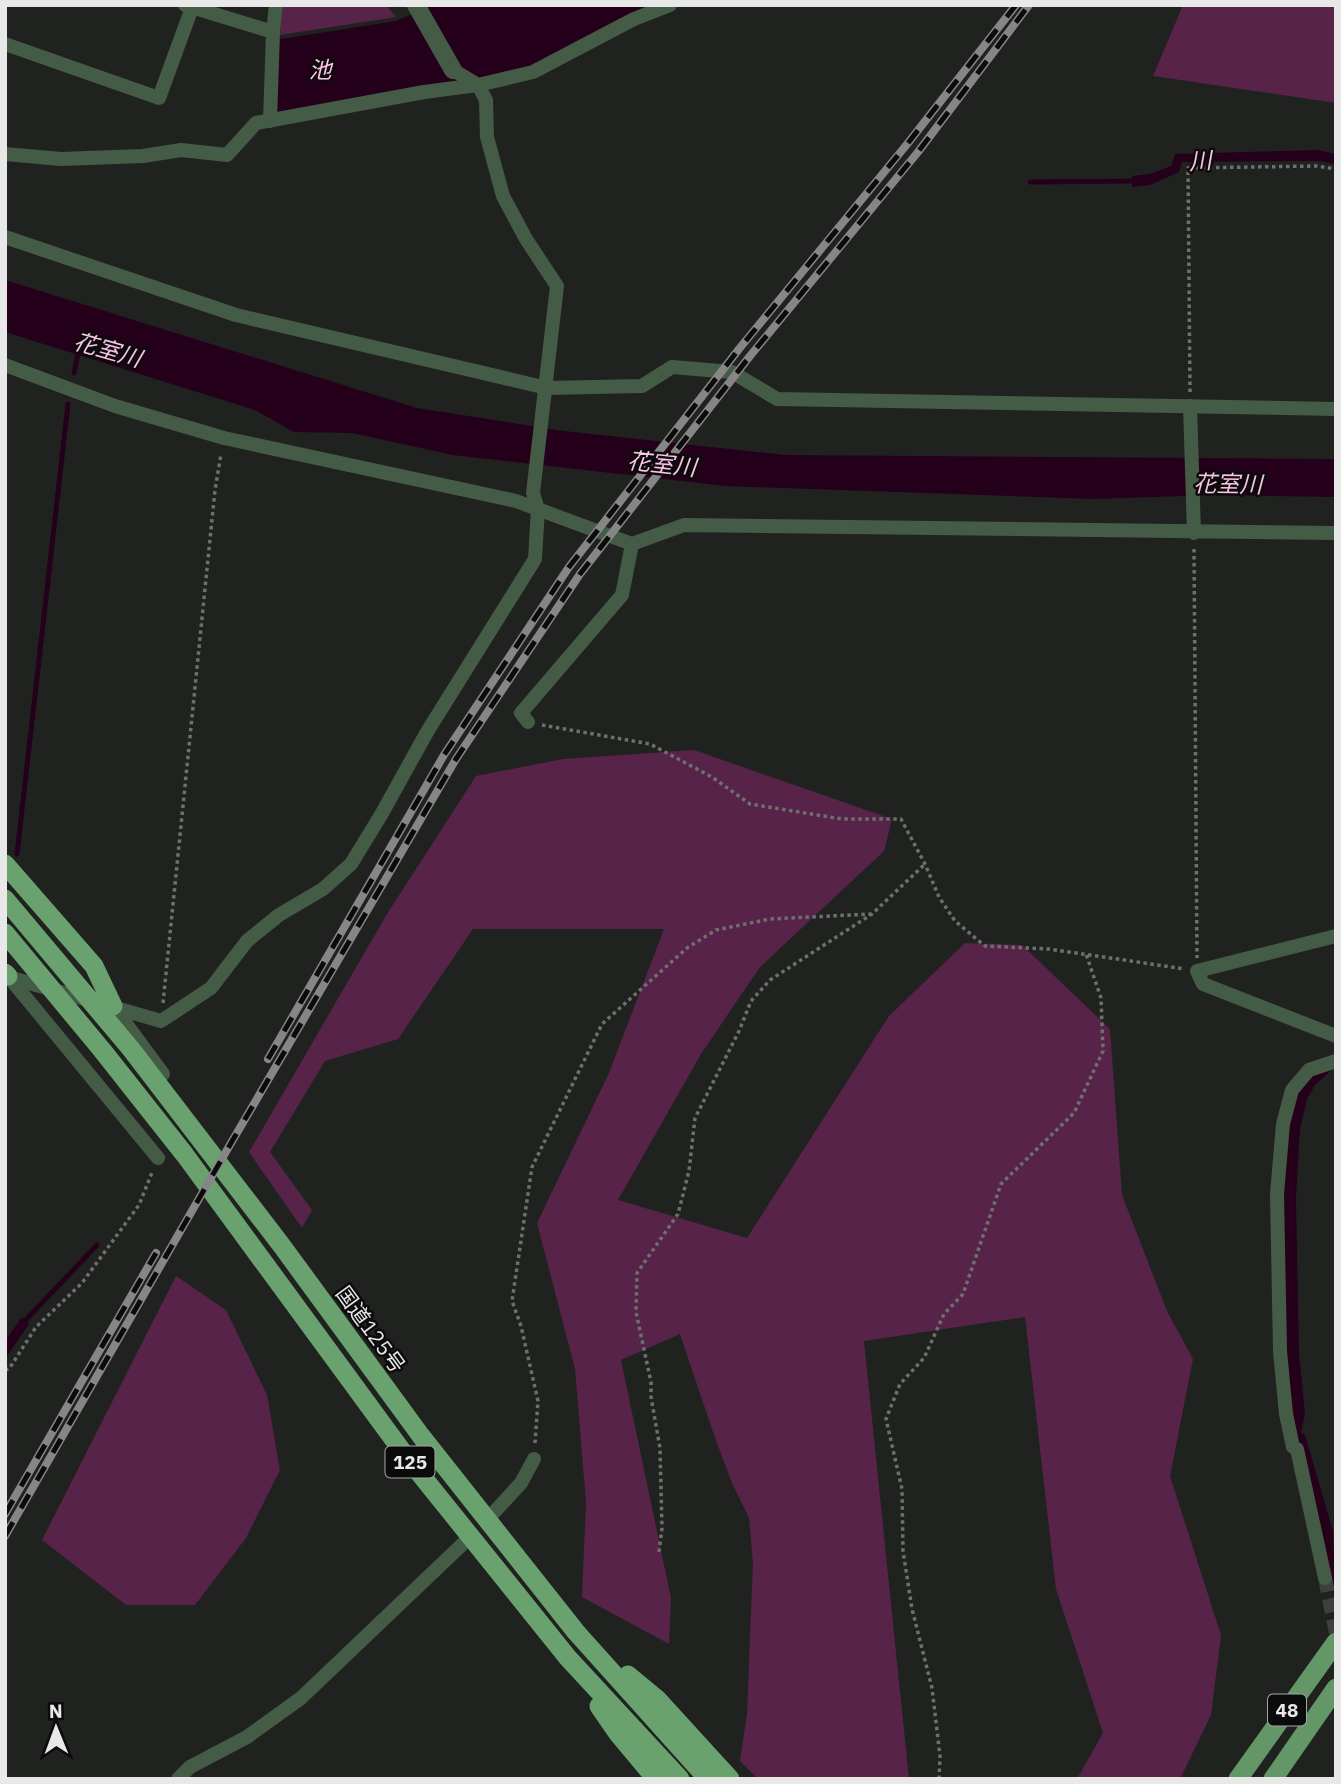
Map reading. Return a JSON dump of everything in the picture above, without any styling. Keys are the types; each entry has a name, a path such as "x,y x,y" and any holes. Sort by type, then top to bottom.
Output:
{"highway":[{"path":"5,864 94,966 113,1006"},
{"name":"国道125号","path":"5,899 131,1049 282,1246 421,1436 576,1632 708,1779"},
{"name":"125","path":"5,933 102,1050 262,1259 405,1455 568,1658 680,1779"},
{"path":"576,1632 657,1699 730,1779"},
{"path":"568,1658 619,1735 656,1779"}],"main road":[{"name":"48","path":"1238,1779 1336,1642"},
{"name":"48","path":"1273,1779 1336,1688"}],"street":[{"path":"270,121 276,5"},
{"path":"6,975 161,1021 211,988 247,941 279,915 323,889 351,864 426,732 535,559 538,509 533,493 557,286 526,239 503,196 487,137 486,100 478,85 453,70 416,5"},
{"path":"5,153 61,159 143,156 181,150 227,155 256,123 424,92 478,85 533,72 634,19 670,5"},
{"path":"5,44 159,98 190,6 273,32"},
{"path":"5,237 236,315 545,393 642,386 672,367 732,372 777,398 1336,409"},
{"path":"5,365 115,406 224,438 516,501 632,544 684,525 1336,533"},
{"path":"1190,406 1194,533"},
{"path":"528,722 521,713 622,595 632,544"},
{"path":"1336,936 1197,971 1203,984 1336,1036"},
{"path":"6,975 158,1158"},
{"path":"113,1006 163,1074"},
{"path":"1325,1578 1297,1449 1293,1447 1286,1414 1280,1351 1277,1194 1283,1124 1292,1090 1310,1070 1336,1060"},
{"path":"487,1520 521,1483 534,1459"},
{"path":"177,1779 190,1766 247,1737 301,1698 470,1536"}],"path":[{"path":"1190,406 1188,168 1317,166 1336,169"},
{"path":"161,1021 215,490 224,438"},
{"path":"528,722 650,744 712,777 750,804 842,819 901,819 939,897 955,921 985,946 1049,949 1197,971 1194,533"},
{"path":"659,1552 662,1528 660,1448 651,1382 636,1312 637,1273 678,1214 689,1171 695,1118 739,1031 751,1001 771,980 872,914 925,864"},
{"path":"534,1459 538,1401 521,1326 512,1301 532,1167 602,1024 687,948 716,930 770,919 872,914"},
{"path":"939,1779 940,1756 932,1688 912,1609 903,1551 902,1489 886,1419 900,1384 924,1358 944,1314 964,1294 1001,1184 1074,1113 1103,1051 1101,998 1086,954"},
{"path":"5,1370 9,1369 36,1327 82,1283 139,1205 158,1158"}],"shaded area":[{"path":"283,5 386,5 396,17 280,35"},
{"path":"1183,5 1336,5 1336,103 1153,76"},
{"path":"694,750 892,819 884,851 760,967 701,1054 618,1200 747,1238 889,1016 965,943 1022,945 1110,1029 1122,1195 1167,1311 1193,1359 1170,1476 1221,1635 1211,1715 1180,1779 1077,1779 1103,1733 1056,1589 1025,1317 864,1341 909,1779 758,1779 740,1761 747,1714 753,1563 749,1518 714,1435 680,1334 621,1360 671,1598 669,1644 582,1597 586,1503 575,1369 537,1223 609,1073 664,929 473,929 398,1039 325,1061 270,1152 312,1210 302,1228 249,1152 387,914 476,776 563,759"},
{"path":"176,1276 226,1310 267,1395 280,1470 246,1538 195,1605 126,1605 42,1540"}],"water":[{"path":"421,5 649,5 532,68 478,80 457,68"},
{"name":"池","path":"415,13 467,82 274,116 276,35 281,39 396,21"},
{"path":"1318,150 1336,154 1336,164 1318,161 1182,162 1179,172 1150,185 1132,187 1132,176 1150,174 1171,166 1175,154"},
{"name":"花室川","path":"5,280 417,408 564,431 785,455 1336,459 1336,497 1215,495 1093,499 725,486 453,455 352,433 294,432 255,410 5,332"},
{"path":"1336,1051 1336,1066 1315,1085 1307,1099 1300,1129 1296,1197 1299,1353 1305,1414 1301,1433 1305,1435 1333,1531 1336,1606 1321,1534 1296,1442 1286,1352 1283,1196 1289,1126 1296,1094"},
{"path":"22,1317 29,1324 5,1359 5,1341"}],"waterway":[{"name":"川","path":"1030,182 1138,181"},
{"name":"花室川","path":"74,373 79,349"},
{"path":"17,854 68,404"},
{"path":"21,1325 97,1245"}],"tunnel":[{"path":"1325,1578 1336,1633"}],"railway":[{"path":"268,1059 444,755 569,567 739,349 908,143 1016,5"},
{"path":"5,1536 456,759 580,574 750,356 918,152 1029,5"},
{"path":"5,1514 156,1253"}]}
